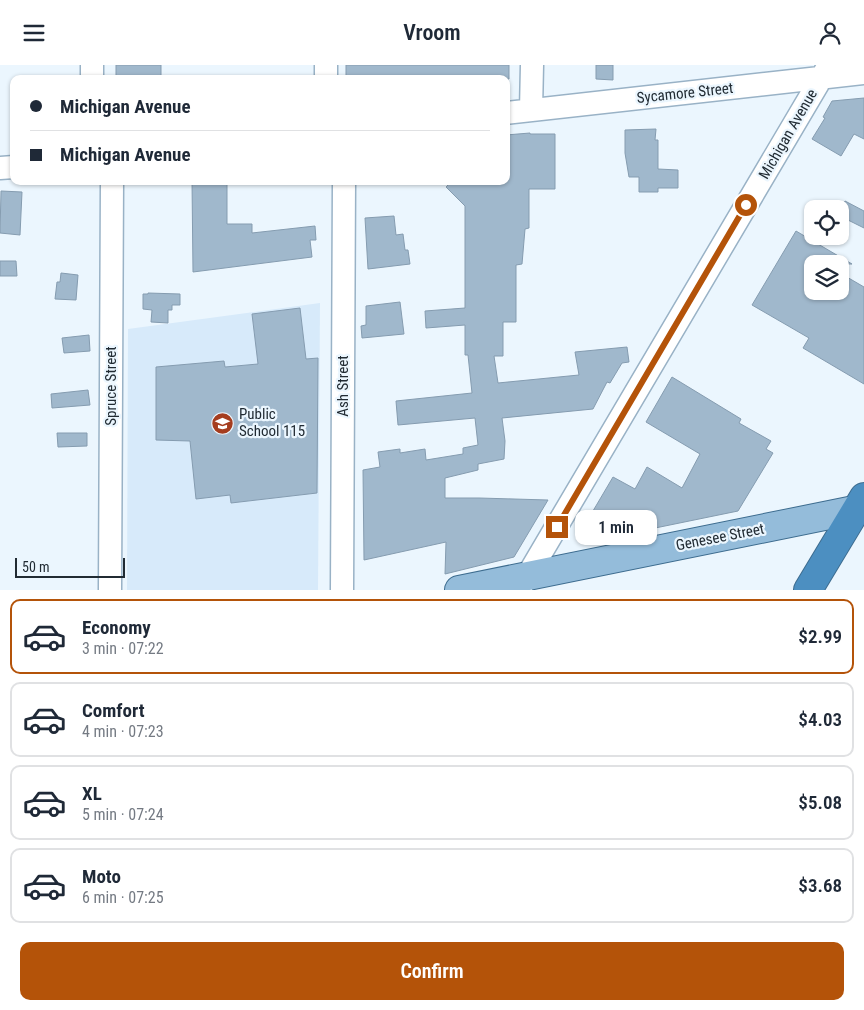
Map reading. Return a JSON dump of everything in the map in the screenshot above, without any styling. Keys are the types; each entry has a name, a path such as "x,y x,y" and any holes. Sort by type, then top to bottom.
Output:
{"highway":[{"path":"808,590 862,505"}],"main road":[{"name":"Genesee Street","path":"459,590 523,583 862,505"}],"street":[{"path":"532,65 532,110"},
{"name":"Sycamore Street","path":"510,113 825,72 864,73"},
{"name":"Michigan Avenue","path":"523,583 825,72"},
{"name":"Spruce Street","path":"110,590 112,185"},
{"name":"Ash Street","path":"342,590 344,185"}],"shaded area":[{"name":"Public School 115","path":"320,303 318,590 127,590 128,329"}],"building":[{"path":"116,65 161,65 161,75 116,75"},
{"path":"346,65 509,65 509,75 346,75"},
{"path":"596,65 613,65 613,80 596,79"},
{"path":"864,98 864,139 854,134 841,156 812,139 825,118 823,117 832,101"},
{"path":"656,129 655,140 658,140 658,169 678,170 678,188 658,188 658,192 639,192 639,177 629,177 625,153 625,130"},
{"path":"555,134 555,189 529,189 529,228 525,229 522,264 516,265 516,322 503,322 503,356 494,356 498,383 579,375 575,352 627,347 629,362 622,363 610,383 607,382 593,409 502,418 505,441 504,459 478,464 478,470 445,478 445,498 548,500 514,557 445,574 446,542 364,560 363,470 380,467 378,452 400,449 400,453 425,449 426,460 463,454 463,448 478,445 475,418 398,425 396,401 472,393 468,355 465,355 465,325 426,328 425,311 465,308 465,206 446,187 448,185 510,185 510,135"},
{"path":"192,185 227,185 227,224 252,224 252,233 315,226 316,240 310,240 312,257 193,272"},
{"path":"1,191 22,192 20,235 0,233"},
{"path":"849,203 864,211 864,228 849,220"},
{"path":"394,216 396,235 403,234 405,250 408,250 410,264 368,269 365,218"},
{"path":"796,231 804,236 804,245 820,245 837,255 804,255 804,300 849,300 849,278 864,287 864,384 803,348 809,338 752,305"},
{"path":"0,261 16,261 17,276 0,276"},
{"path":"61,273 78,275 76,300 55,299 57,282 60,282"},
{"path":"143,294 180,294 180,305 172,305 172,310 168,310 168,323 151,322 152,310 143,309"},
{"path":"400,302 404,334 362,338 361,326 366,325 366,306"},
{"path":"300,308 306,359 318,358 317,493 231,503 230,495 196,499 190,441 156,440 156,367 224,361 225,367 258,364 252,314"},
{"path":"89,335 90,351 64,353 62,338"},
{"path":"672,377 741,419 739,423 771,441 766,449 773,453 738,511 587,542 580,533 613,477 635,489 647,467 682,488 700,454 646,422"},
{"path":"88,390 90,405 52,408 51,394"},
{"path":"57,433 87,433 87,446 58,447"}],"place":[{"name":"Public School 115","path":"223,423"}],"route":[{"path":"557,527 746,205"}]}
